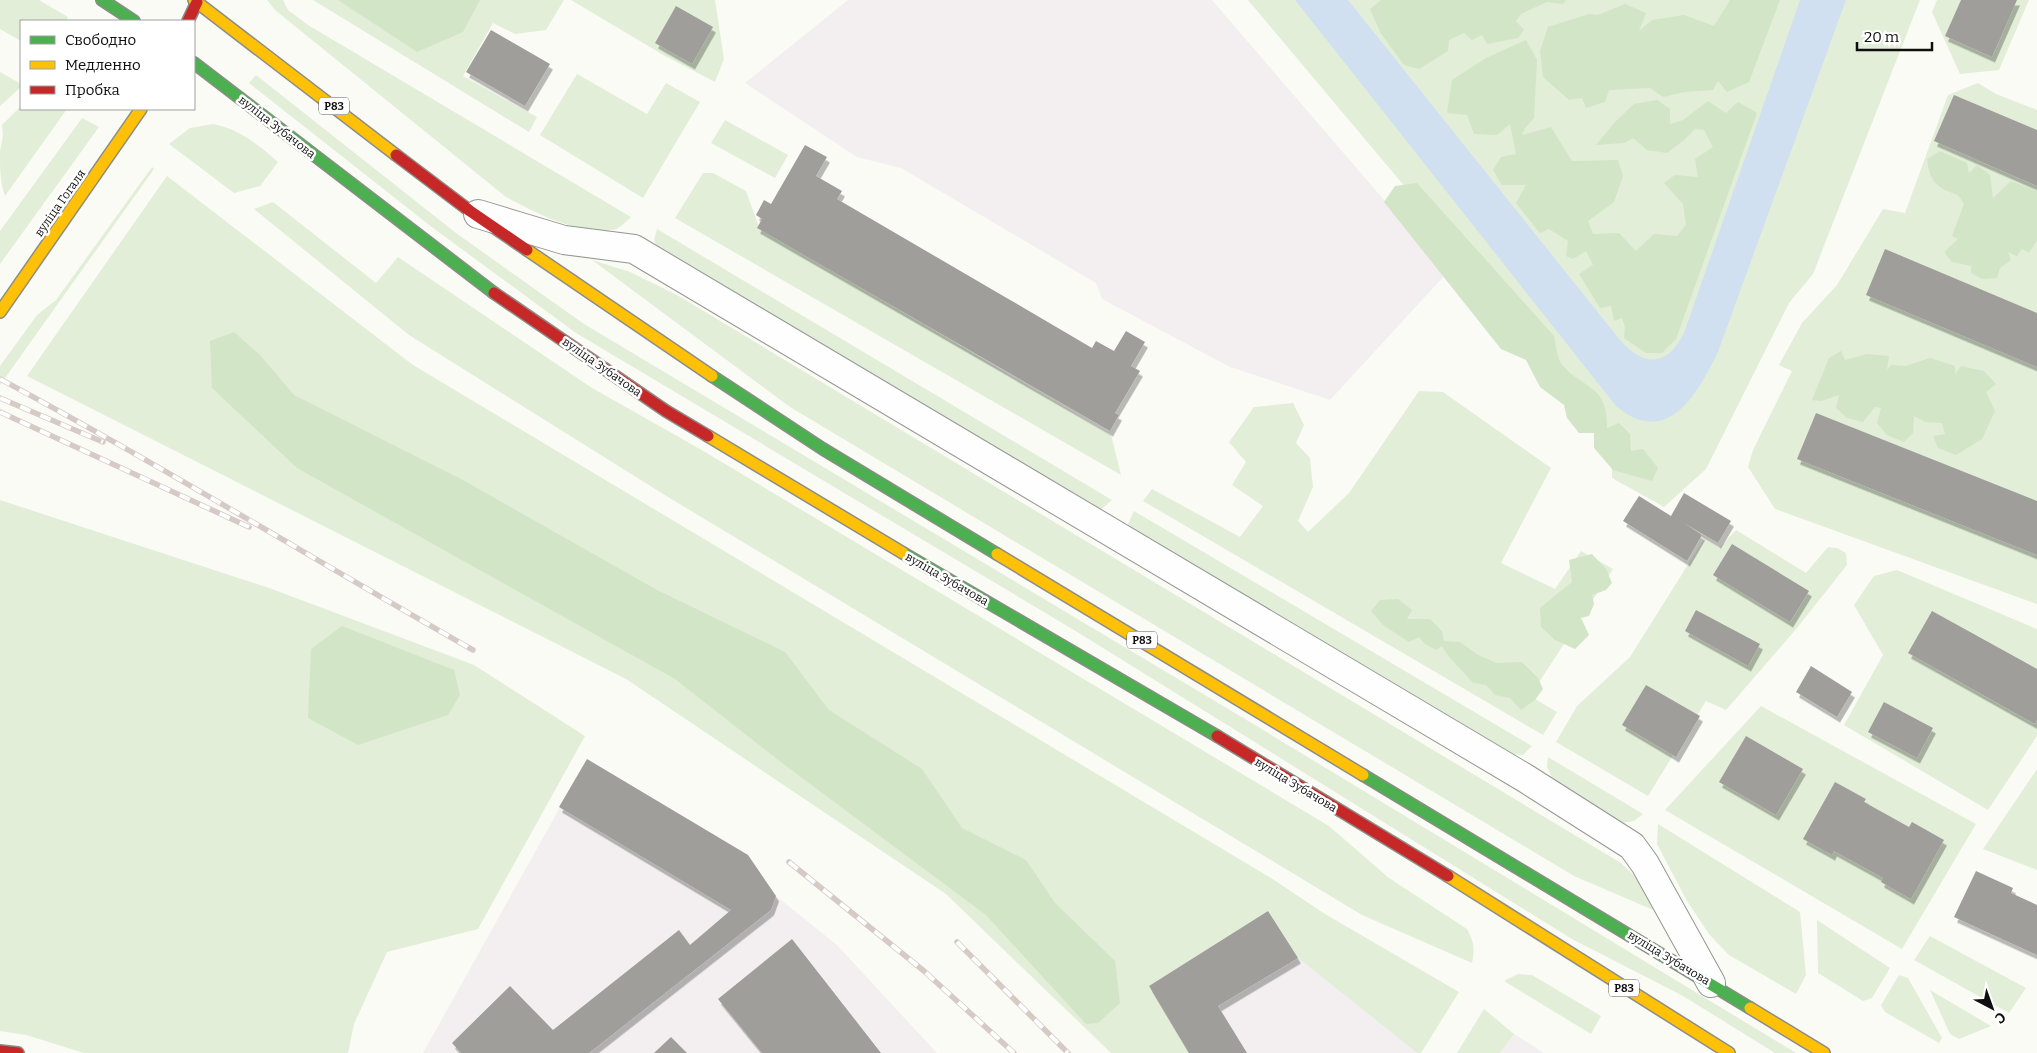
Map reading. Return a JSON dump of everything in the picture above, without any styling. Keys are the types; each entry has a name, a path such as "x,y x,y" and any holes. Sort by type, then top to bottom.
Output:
{"main road":[{"path":"102,0 132,20"},
{"name":"вуліца Зубачова","path":"195,6 470,211 670,349 823,449 1389,792 1711,983 1824,1053"},
{"name":"вуліца Зубачова","path":"195,64 484,286 666,411 810,499 1186,717 1491,902 1729,1053"},
{"name":"вуліца Гогаля","path":"0,312 140,110"},
{"path":"0,1051 18,1053"}],"street":[{"name":"вуліца Зубачова","path":"470,211 564,240 634,249 1514,772 1632,846 1645,864 1711,983"}],"shaded area":[{"path":"848,0 1212,0 1447,273 1330,400 1230,367 1102,299 1096,283 901,168 857,157 745,83"},
{"path":"587,759 748,855 776,896 837,945 937,1053 423,1053"},
{"path":"1268,911 1298,958 1417,1053 1189,1053 1149,986"},
{"path":"1514,1034 1544,1053 1500,1053"}],"green space":[{"path":"0,0 39,0 68,17 66,20 20,20 20,40 0,29"},
{"path":"267,0 283,0 288,10 308,25 631,217 616,229 603,231 589,230 559,222 506,197 275,10"},
{"path":"313,0 564,0 546,30 515,34 493,23 463,76 537,117 529,132"},
{"path":"338,0 480,0 463,32 417,52"},
{"path":"571,0 715,0 724,59 715,82 665,56"},
{"path":"1248,0 1920,0 1813,274 1789,303 1706,469 1664,507 1612,478 1612,433"},
{"path":"1381,0 1566,0 1563,4 1547,2 1521,14 1516,21 1524,30 1518,38 1487,44 1482,35 1472,40 1464,33 1449,40 1448,51 1419,69 1404,65 1380,32 1370,9"},
{"path":"1730,0 1780,0 1749,82 1727,92 1718,81 1713,90 1684,92 1663,97 1650,88 1609,90 1605,102 1586,108 1582,98 1569,100 1543,77 1540,51 1548,27 1589,14 1598,15 1625,4 1646,13 1639,31 1652,20 1684,15 1714,26"},
{"path":"1937,0 2029,0 1999,70 1960,74 1932,12"},
{"path":"1526,40 1537,60 1534,118 1525,128 1522,135 1551,127 1572,161 1618,160 1623,176 1614,202 1588,221 1593,234 1619,233 1636,251 1654,234 1677,236 1686,225 1683,204 1664,183 1675,175 1698,177 1695,159 1713,147 1704,130 1695,129 1667,153 1647,150 1633,138 1624,143 1596,145 1615,122 1634,104 1657,100 1670,109 1670,124 1683,120 1708,101 1726,113 1738,102 1757,113 1676,339 1662,353 1646,353 1624,338 1625,327 1622,318 1614,321 1611,306 1600,308 1579,274 1593,265 1586,251 1573,259 1566,256 1568,241 1549,229 1540,233 1516,203 1526,185 1502,185 1493,170 1501,157 1516,154 1510,124 1497,135 1474,134 1467,115 1447,113 1452,80 1486,58"},
{"path":"0,72 20,83 20,88 0,106"},
{"path":"577,74 647,114 666,83 700,102 643,198 540,135"},
{"path":"256,75 456,233 584,324 1245,719 1796,1053 1775,1053 1683,996 1572,939 1074,630 576,333 433,228 249,83"},
{"path":"1978,83 1996,94 2037,110 2037,604 1775,509 1748,467 1753,450 1792,371 1779,365 1802,323 1837,285 1883,209 1905,213 1948,95"},
{"path":"20,107 20,110 66,110 5,196 0,169 2,125"},
{"path":"82,118 99,127 0,264 0,231"},
{"path":"725,120 788,155 775,178 711,143"},
{"path":"213,124 223,126 240,134 278,162 260,186 234,193 169,144 190,128"},
{"path":"1940,151 1967,163 1969,173 1977,165 1990,175 1993,198 2011,181 2037,191 2037,240 2029,253 2022,249 2017,256 2008,252 2011,260 2000,268 1997,278 1982,279 1971,273 1971,266 1952,262 1944,252 1958,239 1952,236 1964,204 1958,195 1939,186 1932,179 1927,159"},
{"path":"152,167 154,169 0,385 0,366 37,315 56,300"},
{"path":"703,173 713,173 746,191 759,227 1111,435 1121,475 675,218"},
{"path":"167,176 413,365 1271,878 1325,914 1459,992 1421,1053 1417,1053 1298,958 1268,911 1149,986 1189,1053 1111,1053 946,894 626,679 27,376"},
{"path":"1417,183 1554,336 1558,356 1563,366 1594,390 1604,404 1607,428 1619,423 1630,434 1631,451 1643,449 1658,468 1652,481 1613,470 1594,448 1594,433 1579,433 1567,418 1564,405 1540,387 1526,360 1501,349 1384,202 1395,186"},
{"path":"273,202 376,283 398,257 592,388 700,449 1329,826 1389,878 1467,929 1473,946 1472,963 1362,915 668,497 409,335 254,209"},
{"path":"657,229 1112,500 1098,512 659,255 654,240"},
{"path":"592,260 630,272 677,295 1621,863 1642,883 1658,912 1574,876 790,407"},
{"path":"234,332 260,355 294,395 461,479 657,590 785,652 829,710 922,769 962,828 1026,860 1055,903 1115,961 1120,1003 1098,1023 1086,1024 986,915 782,763 675,679 297,468 212,388 210,341"},
{"path":"1841,351 1845,360 1867,354 1889,356 1887,370 1891,365 1906,366 1930,358 1955,366 1955,374 1961,366 1984,371 1996,384 1986,392 1995,411 1982,439 1956,455 1938,448 1933,436 1945,434 1942,423 1925,422 1914,416 1913,433 1904,442 1887,435 1877,423 1881,408 1875,407 1863,422 1847,418 1836,408 1839,395 1821,401 1812,400 1829,358"},
{"path":"1419,391 1443,392 1551,468 1501,563 1555,589 1581,551 1613,569 1530,696 1557,712 1543,735 1143,501 1152,489 1240,537 1263,506 1232,485 1246,462 1229,442 1254,407 1293,403 1304,425 1296,443 1310,458 1313,487 1298,521 1308,532 1349,493"},
{"path":"0,500 272,589 474,665 585,736 478,929 387,952 354,1024 348,1053 84,1053 26,1035 0,1031"},
{"path":"1134,511 1532,746 1523,755 1508,754 1135,535 1128,524"},
{"path":"1736,530 1806,573 1828,547 1837,548 1846,553 1847,565 1797,628 1726,710 1706,701 1648,796 1556,742 1577,706 1630,657 1704,539 1719,548"},
{"path":"1592,554 1606,569 1612,583 1606,590 1592,595 1594,604 1589,616 1581,618 1589,635 1575,649 1555,640 1541,627 1540,608 1572,582 1569,560"},
{"path":"1897,570 2037,629 2037,736 1988,810 1844,725 1883,655 1854,605 1874,576"},
{"path":"1398,599 1412,610 1407,619 1430,619 1442,631 1444,641 1460,642 1478,655 1497,663 1522,662 1538,678 1543,689 1535,700 1521,710 1510,698 1495,695 1486,685 1473,683 1442,646 1436,650 1425,644 1419,637 1409,642 1383,625 1371,611 1380,600"},
{"path":"342,626 454,670 460,695 448,715 358,745 308,718 311,649"},
{"path":"1761,706 1976,824 1902,949 1665,810"},
{"path":"1548,757 1643,814 1634,821 1622,823 1552,778 1547,767"},
{"path":"2037,769 2037,870 1983,849"},
{"path":"1658,824 1800,912 1806,975 1796,994 1729,955 1709,934 1687,901 1657,844"},
{"path":"1817,920 1890,968 1872,998 1863,1001 1818,973"},
{"path":"1930,936 2026,988 2009,1013 1914,960"},
{"path":"1518,974 1532,975 1601,1016 1591,1034 1504,981"},
{"path":"1899,975 1908,978 1942,1038 1939,1043 1885,1012 1881,1005"},
{"path":"1930,990 1991,1026 1959,1039 1950,1034"},
{"path":"1484,1009 1514,1034 1500,1053 1457,1053"}],"water":[{"path":"1295,0 1348,0 1620,340 1638,355 1646,359 1655,359 1663,357 1670,352 1684,333 1800,0 1846,0 1718,352 1700,385 1678,411 1665,419 1650,422 1634,418 1616,406"}],"building":[{"path":"1961,0 2017,0 1992,57 1945,36"},
{"path":"676,6 713,27 692,64 655,43"},
{"path":"491,30 550,64 525,106 466,72"},
{"path":"1954,95 2037,130 2037,186 1934,141"},
{"path":"805,145 827,157 816,176 842,191 837,199 1092,348 1096,341 1114,351 1126,331 1145,342 1131,366 1140,371 1115,413 1119,415 1110,431 757,228 762,219 756,215 764,200 771,204"},
{"path":"1885,249 2037,313 2037,367 1866,295"},
{"path":"1816,413 2037,501 2037,555 1797,459"},
{"path":"1684,493 1731,521 1718,543 1684,523 1702,535 1687,561 1623,521 1639,496 1671,516"},
{"path":"1732,544 1809,591 1790,622 1713,575"},
{"path":"1696,610 1760,644 1748,666 1685,631"},
{"path":"1932,611 2037,669 2037,720 2035,724 1908,653"},
{"path":"1811,666 1852,692 1837,717 1796,692"},
{"path":"1646,685 1700,716 1676,757 1622,725"},
{"path":"1884,702 1933,728 1917,758 1868,732"},
{"path":"1746,736 1803,769 1776,815 1719,782"},
{"path":"587,759 748,855 776,896 771,910 589,1053 461,1053 452,1043 510,986 553,1030 679,930 690,945 731,910 559,807"},
{"path":"1835,782 1866,799 1864,802 1909,827 1912,822 1944,840 1911,899 1881,882 1883,878 1834,851 1832,855 1803,839"},
{"path":"1976,871 2013,888 2011,893 2037,905 2037,955 1954,917"},
{"path":"1268,911 1298,958 1218,1006 1247,1053 1189,1053 1149,986"},
{"path":"792,939 881,1053 762,1053 718,999"},
{"path":"671,1037 687,1053 654,1053"}],"railway":[{"path":"0,379 178,479 473,650"},
{"path":"0,398 103,442"},
{"path":"0,412 249,527"},
{"path":"789,862 924,971 1014,1053"},
{"path":"957,942 1068,1053"}],"traffic: fast":[{"path":"102,0 132,20"},
{"path":"195,64 494,293"},
{"path":"712,376 823,449 997,554"},
{"path":"903,553 1217,736"},
{"path":"1363,775 1750,1008"}],"traffic: slow":[{"path":"194,0 396,155"},
{"path":"0,312 140,110"},
{"path":"527,250 712,376"},
{"path":"708,436 903,553"},
{"path":"997,554 1363,775"},
{"path":"1448,876 1729,1053"},
{"path":"1750,1008 1824,1053"}],"traffic: jam":[{"path":"188,20 197,2"},
{"path":"396,155 470,211 527,250"},
{"path":"494,293 666,411 708,436"},
{"path":"1217,736 1448,876"},
{"path":"0,1051 18,1053"}]}
